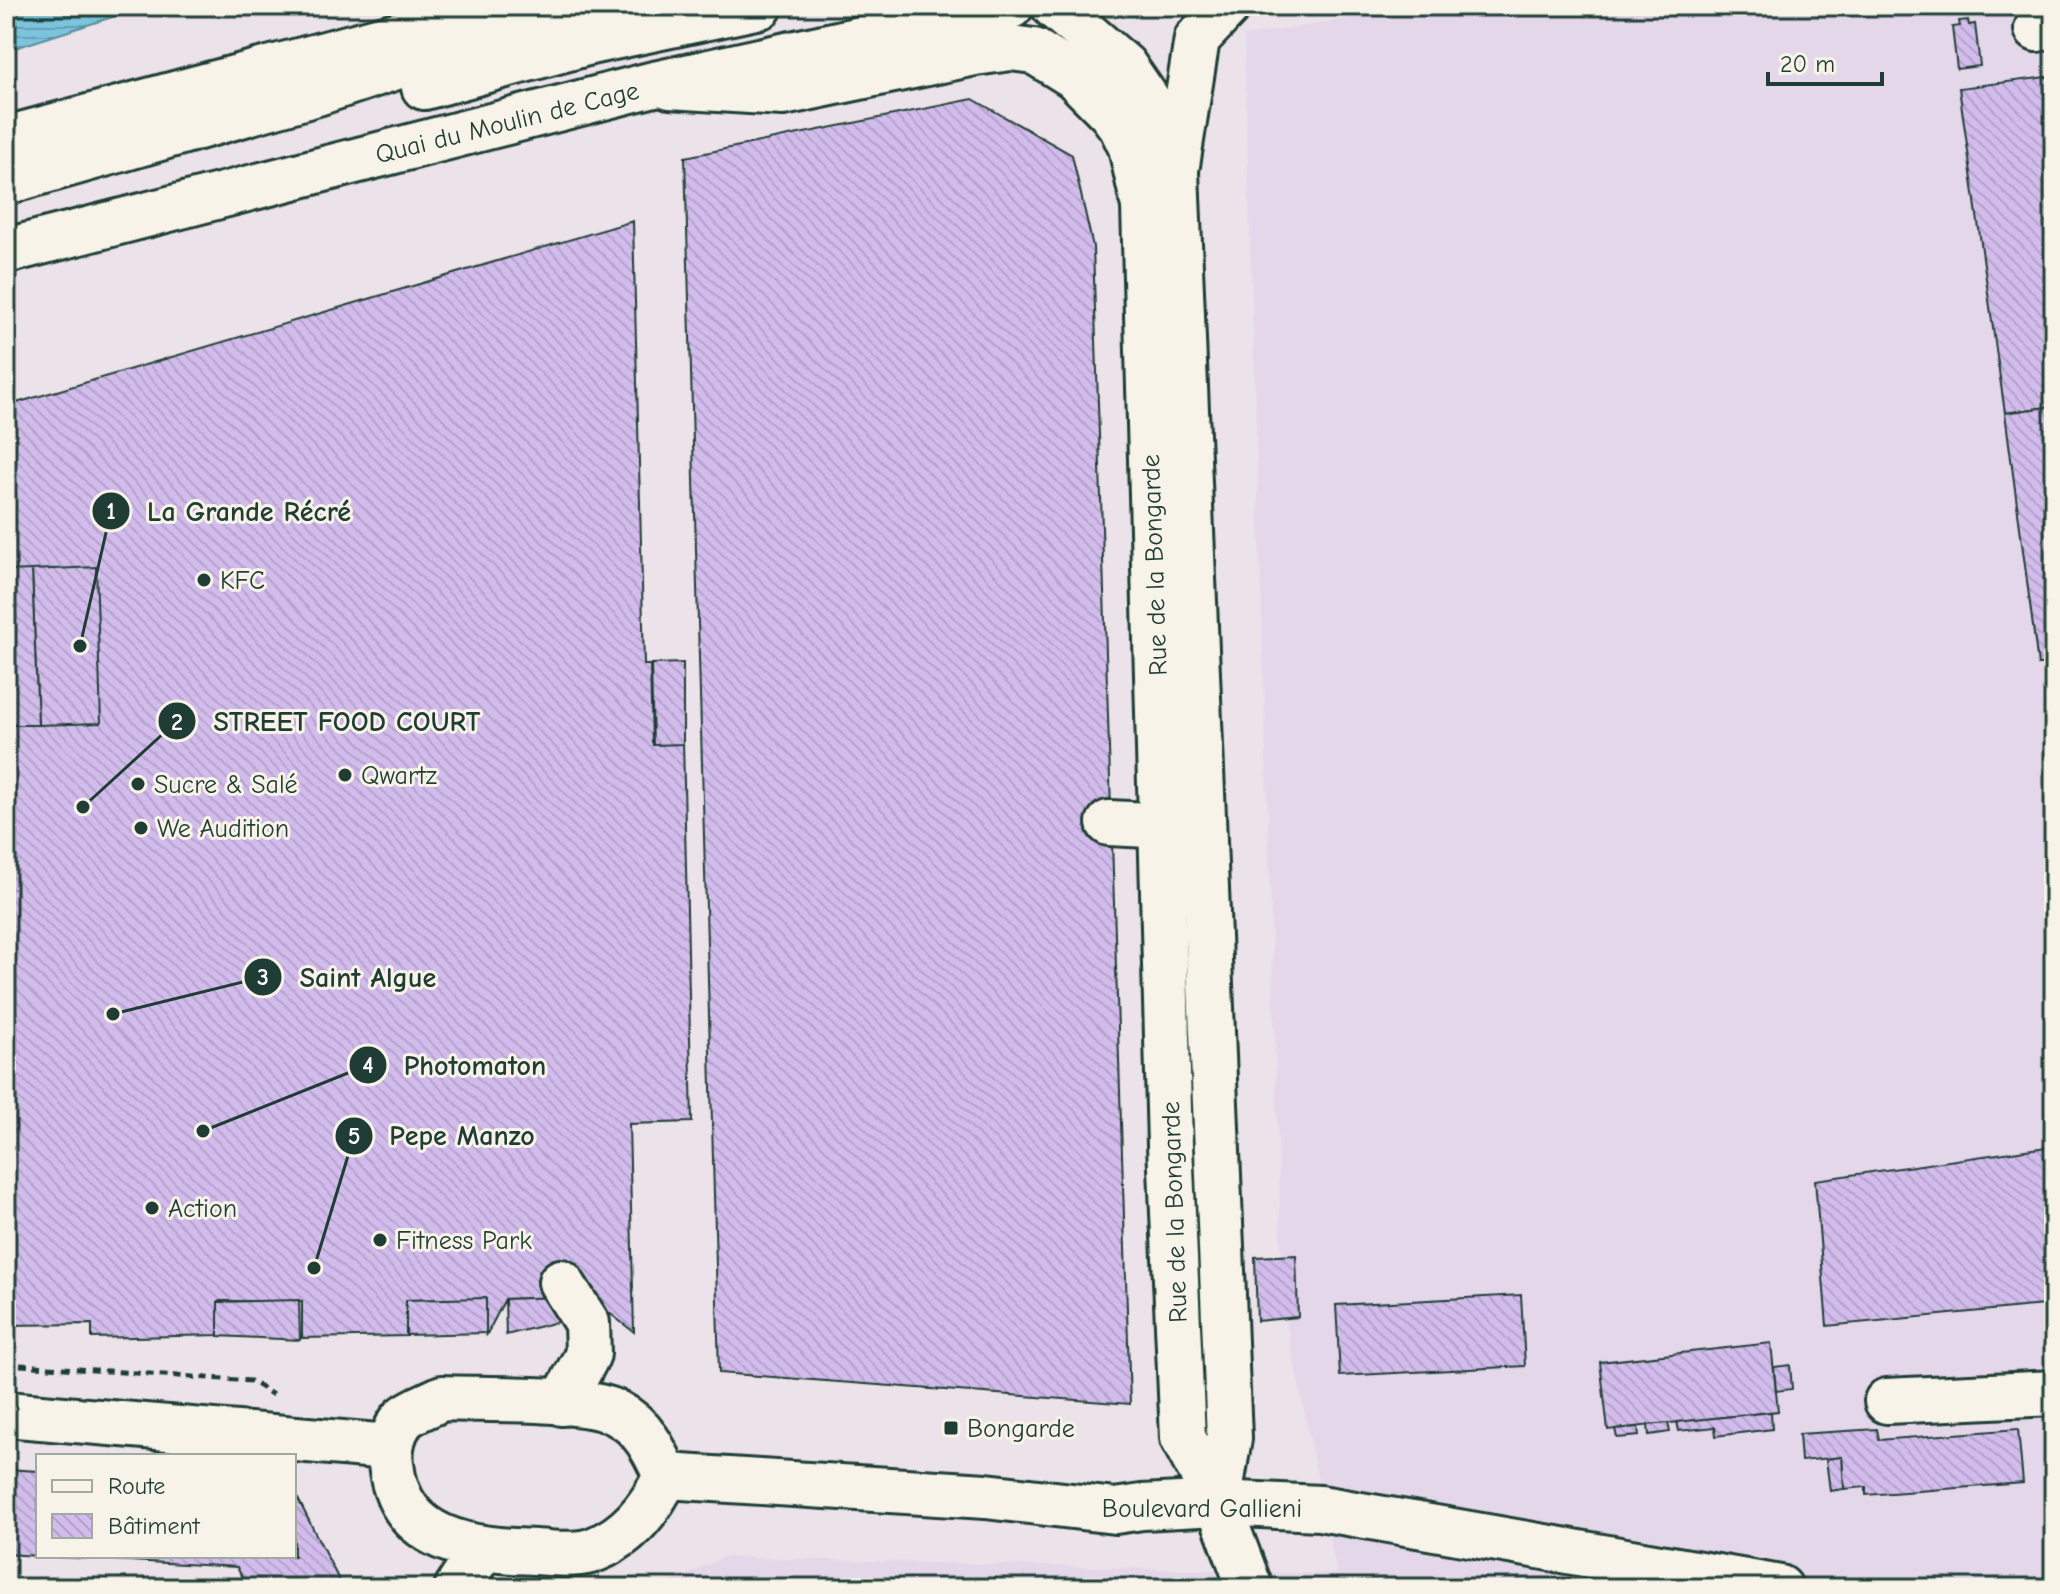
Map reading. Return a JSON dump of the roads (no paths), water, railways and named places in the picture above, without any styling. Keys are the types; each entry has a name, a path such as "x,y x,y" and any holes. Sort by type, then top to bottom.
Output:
{"main road":[{"path":"6,139 505,6"},
{"path":"6,182 317,93 505,31 610,6"},
{"path":"317,93 360,104 590,42 760,6"},
{"name":"Quai du Moulin de Cage","path":"6,251 650,85 1011,6"},
{"path":"1054,6 1124,66 1155,111 1176,172"},
{"path":"1176,172 1197,39 1228,6"},
{"name":"Rue de la Bongarde","path":"650,85 783,93 1010,48 1034,51 1056,62 1092,93 1122,128 1131,147 1144,206 1183,826"},
{"name":"Rue de la Bongarde","path":"1176,172 1183,826 1170,1145 1183,1438 1218,1503 1250,1588"},
{"path":"6,273 98,227"},
{"path":"1109,823 1183,826"},
{"path":"574,1282 606,1321 613,1355 582,1405"},
{"path":"1887,1401 2054,1393"},
{"path":"442,1398 582,1405 619,1414 637,1428 654,1447 666,1476 653,1503 625,1533 595,1550 575,1554 482,1550 442,1539 406,1510 392,1478 389,1447 405,1418 442,1398"},
{"path":"6,1414 389,1447"},
{"name":"Boulevard Gallieni","path":"666,1476 986,1496 1115,1511 1218,1503 1320,1508 1780,1588"},
{"path":"457,1588 482,1550"}],"water":[{"path":"6,6 147,6 6,51"}],"place":[{"name":"KFC","path":"204,580"},
{"name":"La Grande Récré","path":"80,646"},
{"name":"Qwartz","path":"345,775"},
{"name":"Sucre & Salé","path":"138,784"},
{"name":"STREET FOOD COURT","path":"83,807"},
{"name":"We Audition","path":"141,828"},
{"name":"Saint Algue","path":"113,1014"},
{"name":"Photomaton","path":"203,1131"},
{"name":"Action","path":"152,1208"},
{"name":"Fitness Park","path":"380,1240"},
{"name":"Pepe Manzo","path":"314,1268"},
{"name":"Bongarde","path":"951,1428"}]}
